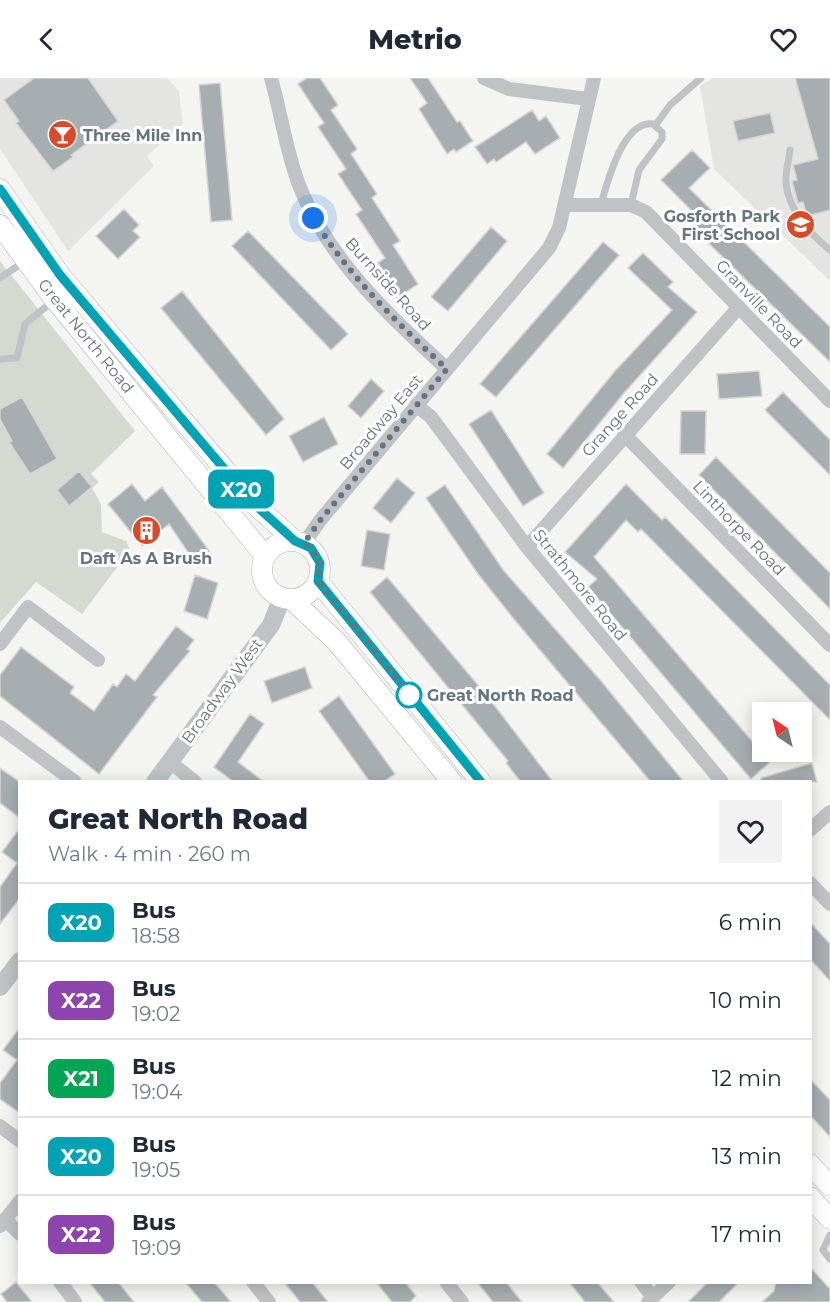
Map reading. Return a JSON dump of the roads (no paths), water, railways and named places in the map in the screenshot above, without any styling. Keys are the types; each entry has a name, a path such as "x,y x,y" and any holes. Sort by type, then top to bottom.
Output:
{"main road":[{"name":"Great North Road","path":"0,189 60,275 254,504 299,542 311,548 320,563 318,581"},
{"name":"Great North Road","path":"0,225 55,300 265,556"},
{"path":"299,542 277,543 265,556 261,566 266,586 286,598 336,641 450,780"},
{"path":"286,598 307,594 318,581 479,780"},
{"path":"812,1166 830,1186"},
{"path":"812,1199 830,1219"}],"street":[{"name":"Burnside Road","path":"271,78 298,183 313,218 331,248 393,320 447,369"},
{"path":"484,78 509,89 588,99"},
{"name":"Broadway East","path":"299,542 322,518 549,248 559,228 594,78"},
{"path":"565,205 631,205"},
{"name":"Granville Road","path":"631,205 646,212 830,401"},
{"name":"Grange Road","path":"527,547 624,434 739,307"},
{"name":"Strathmore Road","path":"416,405 431,417 527,547 720,780"},
{"name":"Linthorpe Road","path":"624,434 830,645"},
{"name":"Broadway West","path":"156,780 271,625 286,598"},
{"path":"0,644 28,607 98,660"},
{"path":"0,725 72,780"},
{"path":"170,762 192,780"},
{"path":"812,828 830,812"},
{"path":"812,885 830,904"},
{"path":"0,987 18,964"},
{"path":"0,1126 18,1140"},
{"path":"18,1204 3,1223 18,1233"},
{"path":"62,1284 75,1302"},
{"path":"255,1284 269,1302"},
{"path":"448,1284 462,1302"},
{"path":"642,1284 651,1299 667,1284"}],"lane":[{"path":"655,126 670,105 702,78"},
{"path":"600,204 618,153 643,125 649,123 662,132 662,139 639,170 631,205"},
{"path":"790,150 785,181 789,202 803,222 830,250"},
{"path":"0,278 26,261"},
{"path":"0,359 17,358 25,324 55,300"},
{"path":"830,1235 823,1250 830,1259"}],"place":[{"name":"Three Mile Inn","path":"62,135"},
{"name":"Gosforth Park First School","path":"801,225"},
{"name":"Daft As A Brush","path":"146,530"},
{"name":"Great North Road","path":"409,695"}]}
